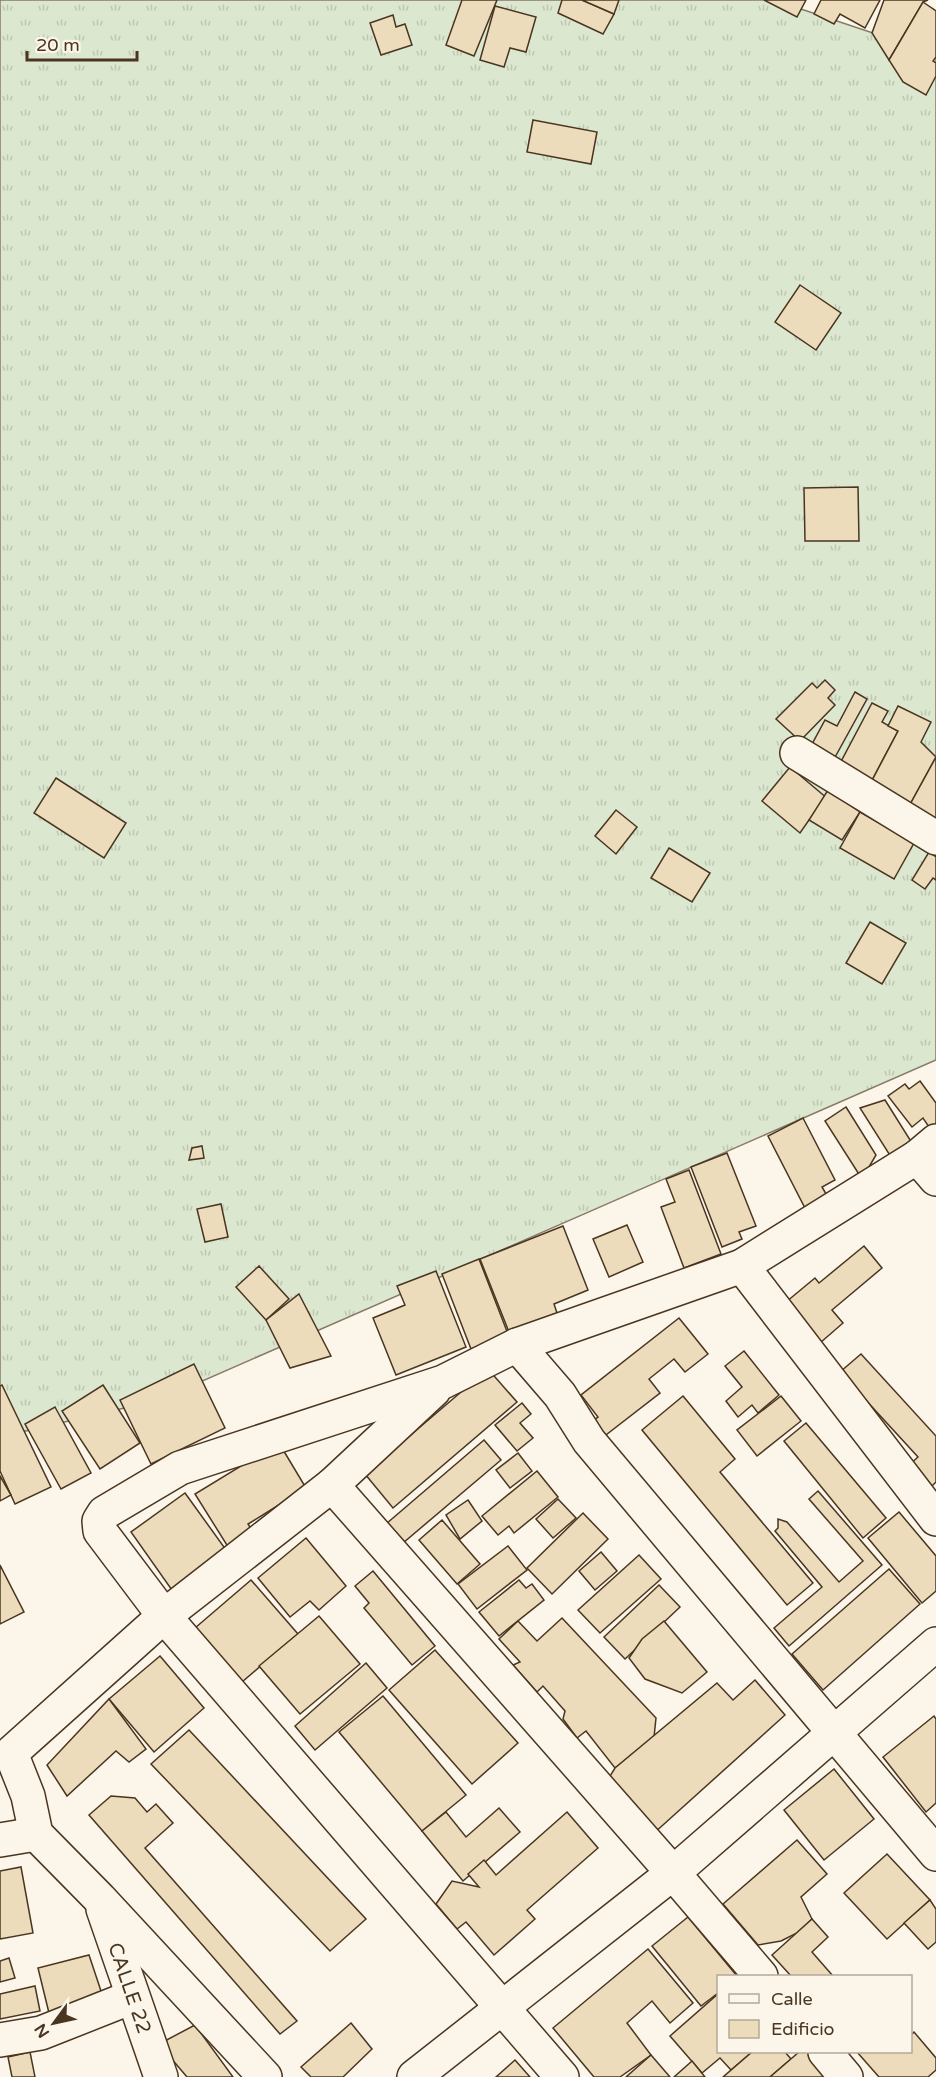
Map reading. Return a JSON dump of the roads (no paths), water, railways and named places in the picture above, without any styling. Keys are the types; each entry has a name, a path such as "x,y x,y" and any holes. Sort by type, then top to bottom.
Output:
{"street":[{"path":"797,753 936,838"},
{"path":"562,2077 164,1616 100,1531 99,1521 104,1513 180,1468 443,1382 518,1345 742,1266 930,1159"},
{"path":"742,1266 936,1519"},
{"path":"518,1345 560,1395 589,1441 936,1854"},
{"path":"265,2077 100,1899 36,1834 28,1796 6,1745 164,1616 332,1485 443,1382"},
{"path":"332,1485 673,1873 759,1975"},
{"path":"414,2077 673,1873 936,1644"},
{"path":"0,1840 36,1834"},
{"name":"CALLE 22","path":"100,1899 161,2077"},
{"path":"0,2040 41,2033 132,1997"},
{"path":"826,2053 846,2077"}]}
